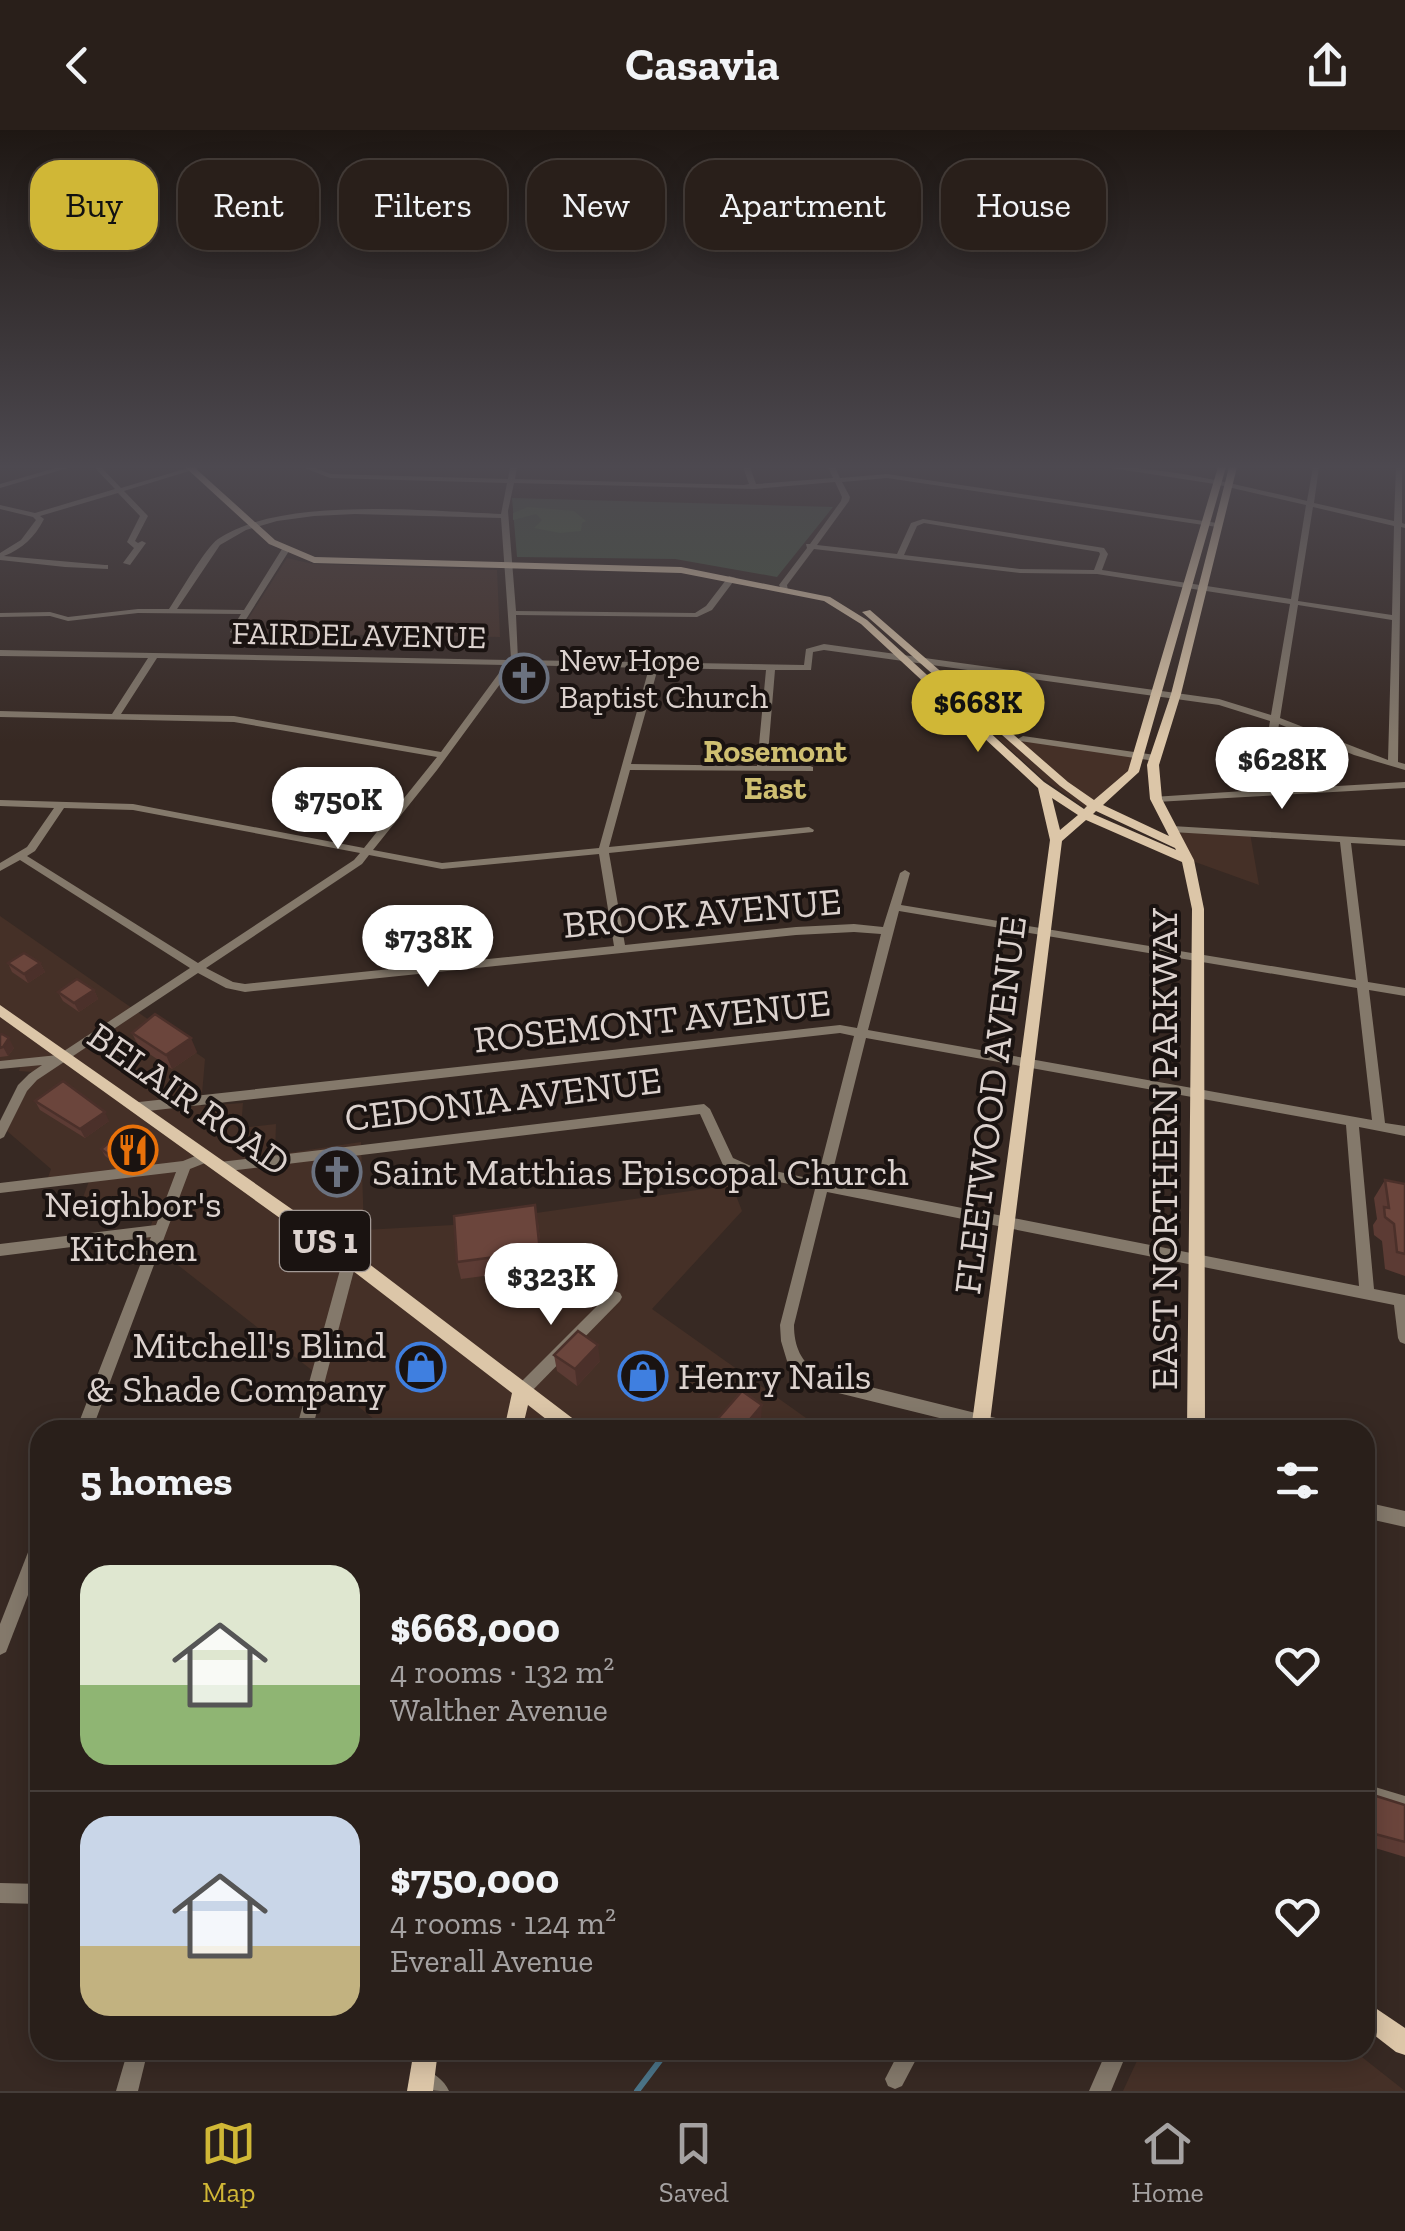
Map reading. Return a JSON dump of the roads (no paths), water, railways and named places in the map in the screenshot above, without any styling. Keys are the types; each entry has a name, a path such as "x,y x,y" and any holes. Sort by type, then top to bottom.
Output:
{"main road":[{"path":"317,559 701,565 847,598 923,660 1090,810"},
{"path":"426,559 671,570 785,585 838,604 1044,787 1185,853"},
{"name":"EAST NORTHERN PARKWAY","path":"1090,810 1132,772 1195,559"},
{"name":"EAST NORTHERN PARKWAY","path":"1196,1420 1200,958 1196,892 1185,853 1156,799 1152,776 1209,559"},
{"path":"1174,632 1190,635"},
{"name":"FLEETWOOD AVENUE","path":"982,1420 1056,840 1044,787"},
{"path":"1056,840 1090,810"},
{"name":"BELAIR ROAD","path":"0,1010 350,1259 561,1420"},
{"path":"515,1420 522,1391"},
{"path":"1375,2020 1405,2042"},
{"path":"426,2060 427,2087"}],"street":[{"path":"25,559 38,566 106,567"},
{"path":"126,563 129,559"},
{"path":"171,612 207,559"},
{"path":"234,632 280,559"},
{"path":"0,1065 31,1070 66,1057 343,874 368,852 513,662 508,559"},
{"path":"785,585 802,559"},
{"path":"911,559 1020,572 1096,572 1396,618"},
{"path":"1096,572 1100,559"},
{"path":"1263,794 1302,559"},
{"path":"1393,764 1399,559"},
{"path":"512,613 694,615 709,608 732,578"},
{"path":"0,614 50,614 68,619 130,611 246,612"},
{"name":"FAIRDEL AVENUE","path":"0,653 808,668 809,651 813,648 1157,690 1277,718 1338,746 1405,766"},
{"path":"115,716 154,656"},
{"path":"620,949 603,850 654,666"},
{"path":"762,767 771,666"},
{"path":"0,714 234,719 442,755"},
{"path":"1022,739 1156,758"},
{"path":"628,767 810,768"},
{"path":"1156,799 1405,785"},
{"path":"0,803 133,807 442,866 809,830"},
{"path":"0,868 34,845 60,805"},
{"path":"1172,829 1405,843"},
{"path":"1345,839 1379,1126"},
{"name":"BROOK AVENUE","path":"20,856 200,969 230,985 245,988 814,929 887,931"},
{"path":"906,872 821,1185 788,1324 788,1344 800,1368 828,1385 959,1420"},
{"name":"BROOK AVENUE","path":"895,908 1405,992"},
{"name":"ROSEMONT AVENUE","path":"139,1107 840,1029 1405,1131"},
{"path":"0,1134 31,1070"},
{"name":"CEDONIA AVENUE","path":"212,1162 704,1108 724,1155 735,1167 1403,1301"},
{"path":"1352,1121 1368,1293"},
{"path":"0,1188 212,1162"},
{"path":"88,1420 185,1166"},
{"path":"0,1250 162,1230"},
{"path":"307,1420 350,1259"},
{"path":"522,1391 615,1297"},
{"path":"1403,1301 1405,1338"},
{"path":"1375,1512 1405,1520"},
{"path":"0,1646 30,1569"},
{"path":"1375,1796 1405,1805"},
{"path":"0,1893 30,1894"},
{"path":"128,2091 136,2060"},
{"path":"896,2079 906,2060"},
{"path":"1100,2091 1114,2060"}],"waterway":[{"path":"637,2091 660,2060"}],"place":[{"name":"New Hope Baptist Church","path":"524,678"},
{"name":"Neighbor's Kitchen","path":"133,1150"},
{"name":"Saint Matthias Episcopal Church","path":"337,1172"},
{"name":"Mitchell's Blind & Shade Company","path":"421,1367"},
{"name":"Henry Nails","path":"643,1376"}],"district":[{"name":"Rosemont East","path":"775,770"}]}
